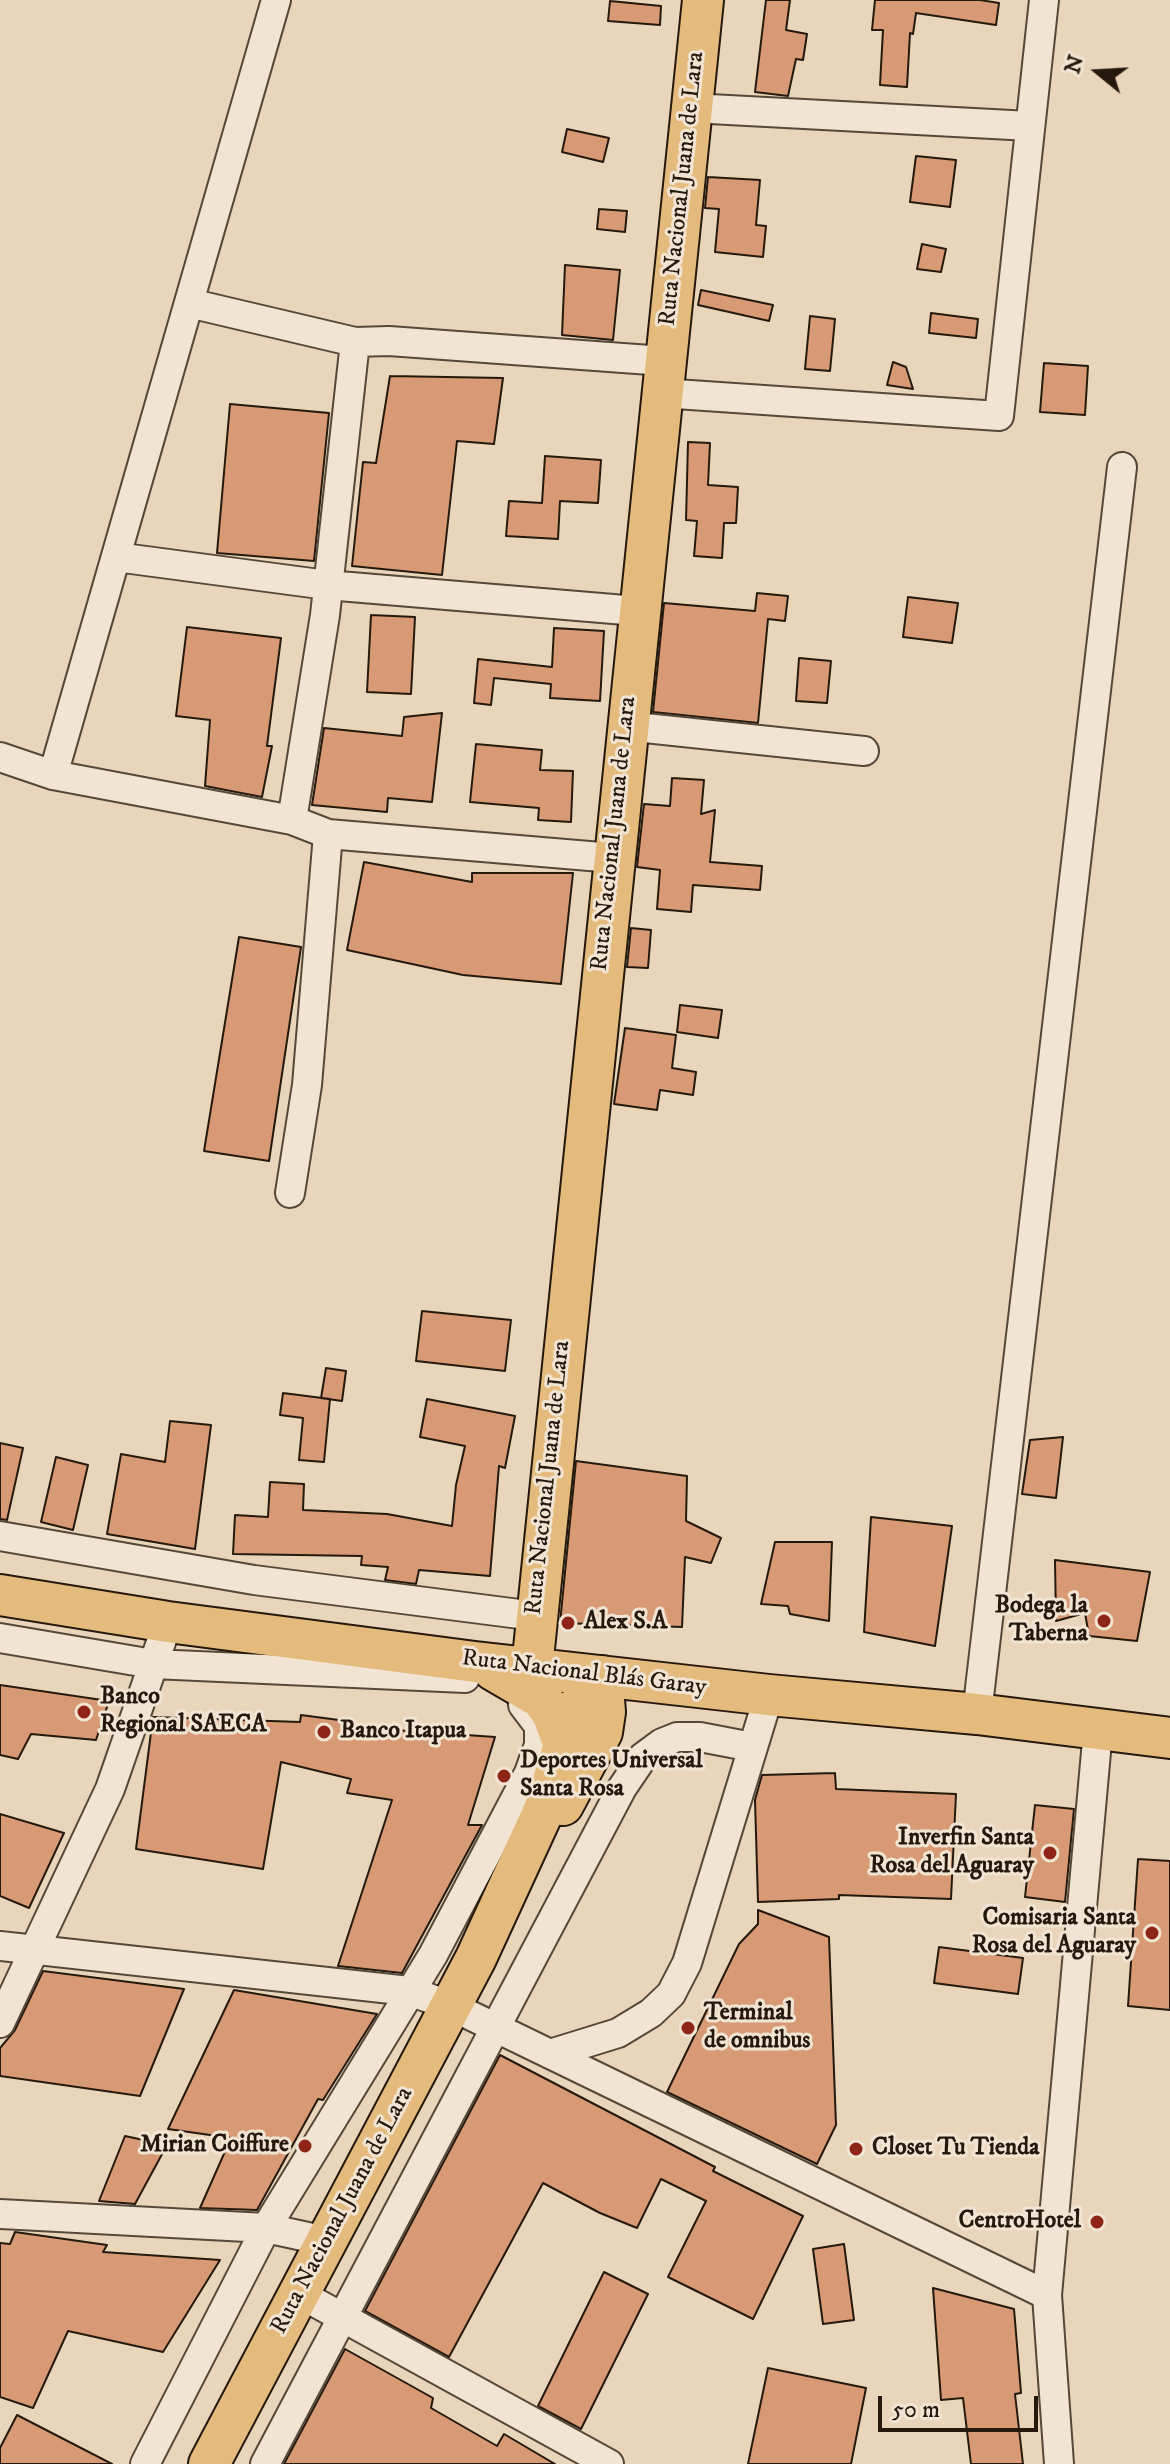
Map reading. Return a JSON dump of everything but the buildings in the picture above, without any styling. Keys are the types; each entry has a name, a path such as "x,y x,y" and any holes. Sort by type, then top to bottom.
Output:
{"highway":[{"name":"Ruta Nacional Juana de Lara","path":"532,1668 637,611 703,0"},
{"name":"Ruta Nacional Blás Garay","path":"0,1595 168,1622 475,1662 769,1695 977,1714 1170,1738"},
{"path":"475,1662 516,1681 541,1698 578,1751 602,1739 632,1710 660,1695 689,1686"},
{"name":"Ruta Nacional Juana de Lara","path":"209,2464 476,1958 578,1751 605,1712 602,1676"}],"street":[{"path":"53,775 276,0"},
{"path":"189,303 355,342 389,341 662,377 999,416 1044,0"},
{"path":"691,108 1030,126"},
{"path":"292,820 327,585 355,342"},
{"path":"977,1714 1122,467"},
{"path":"116,557 327,585 637,611"},
{"path":"626,726 864,751"},
{"path":"0,757 53,775 292,820 328,834 613,858"},
{"path":"290,1193 307,1085 328,834"},
{"path":"0,1536 254,1580 535,1616"},
{"path":"0,2023 38,1949 110,1789 168,1622"},
{"path":"0,1638 153,1664 468,1678 499,1689 524,1706 539,1726 539,1745 529,1773 433,1955 266,2228 145,2464"},
{"path":"550,2054 627,2028 651,2013 671,1994 687,1963 769,1695"},
{"path":"1059,2464 1047,2295 1098,1730"},
{"path":"265,2464 615,1801 643,1757 677,1737 700,1737 752,1747"},
{"path":"0,1946 409,1991 451,2006 1047,2295"},
{"path":"0,2214 266,2228 326,2241"},
{"path":"300,2294 609,2464"}],"place":[{"name":"Bodega la Taberna","path":"1104,1621"},
{"name":"Alex S.A","path":"568,1623"},
{"name":"Banco Regional SAECA","path":"84,1712"},
{"name":"Banco Itapua","path":"324,1732"},
{"name":"Deportes Universal Santa Rosa","path":"504,1776"},
{"name":"Inverfin Santa Rosa del Aguaray","path":"1050,1853"},
{"name":"Comisaria Santa Rosa del Aguaray","path":"1152,1933"},
{"name":"Terminal de omnibus","path":"688,2028"},
{"name":"Mirian Coiffure","path":"305,2146"},
{"name":"Closet Tu Tienda","path":"856,2149"},
{"name":"CentroHotel","path":"1097,2222"}]}
